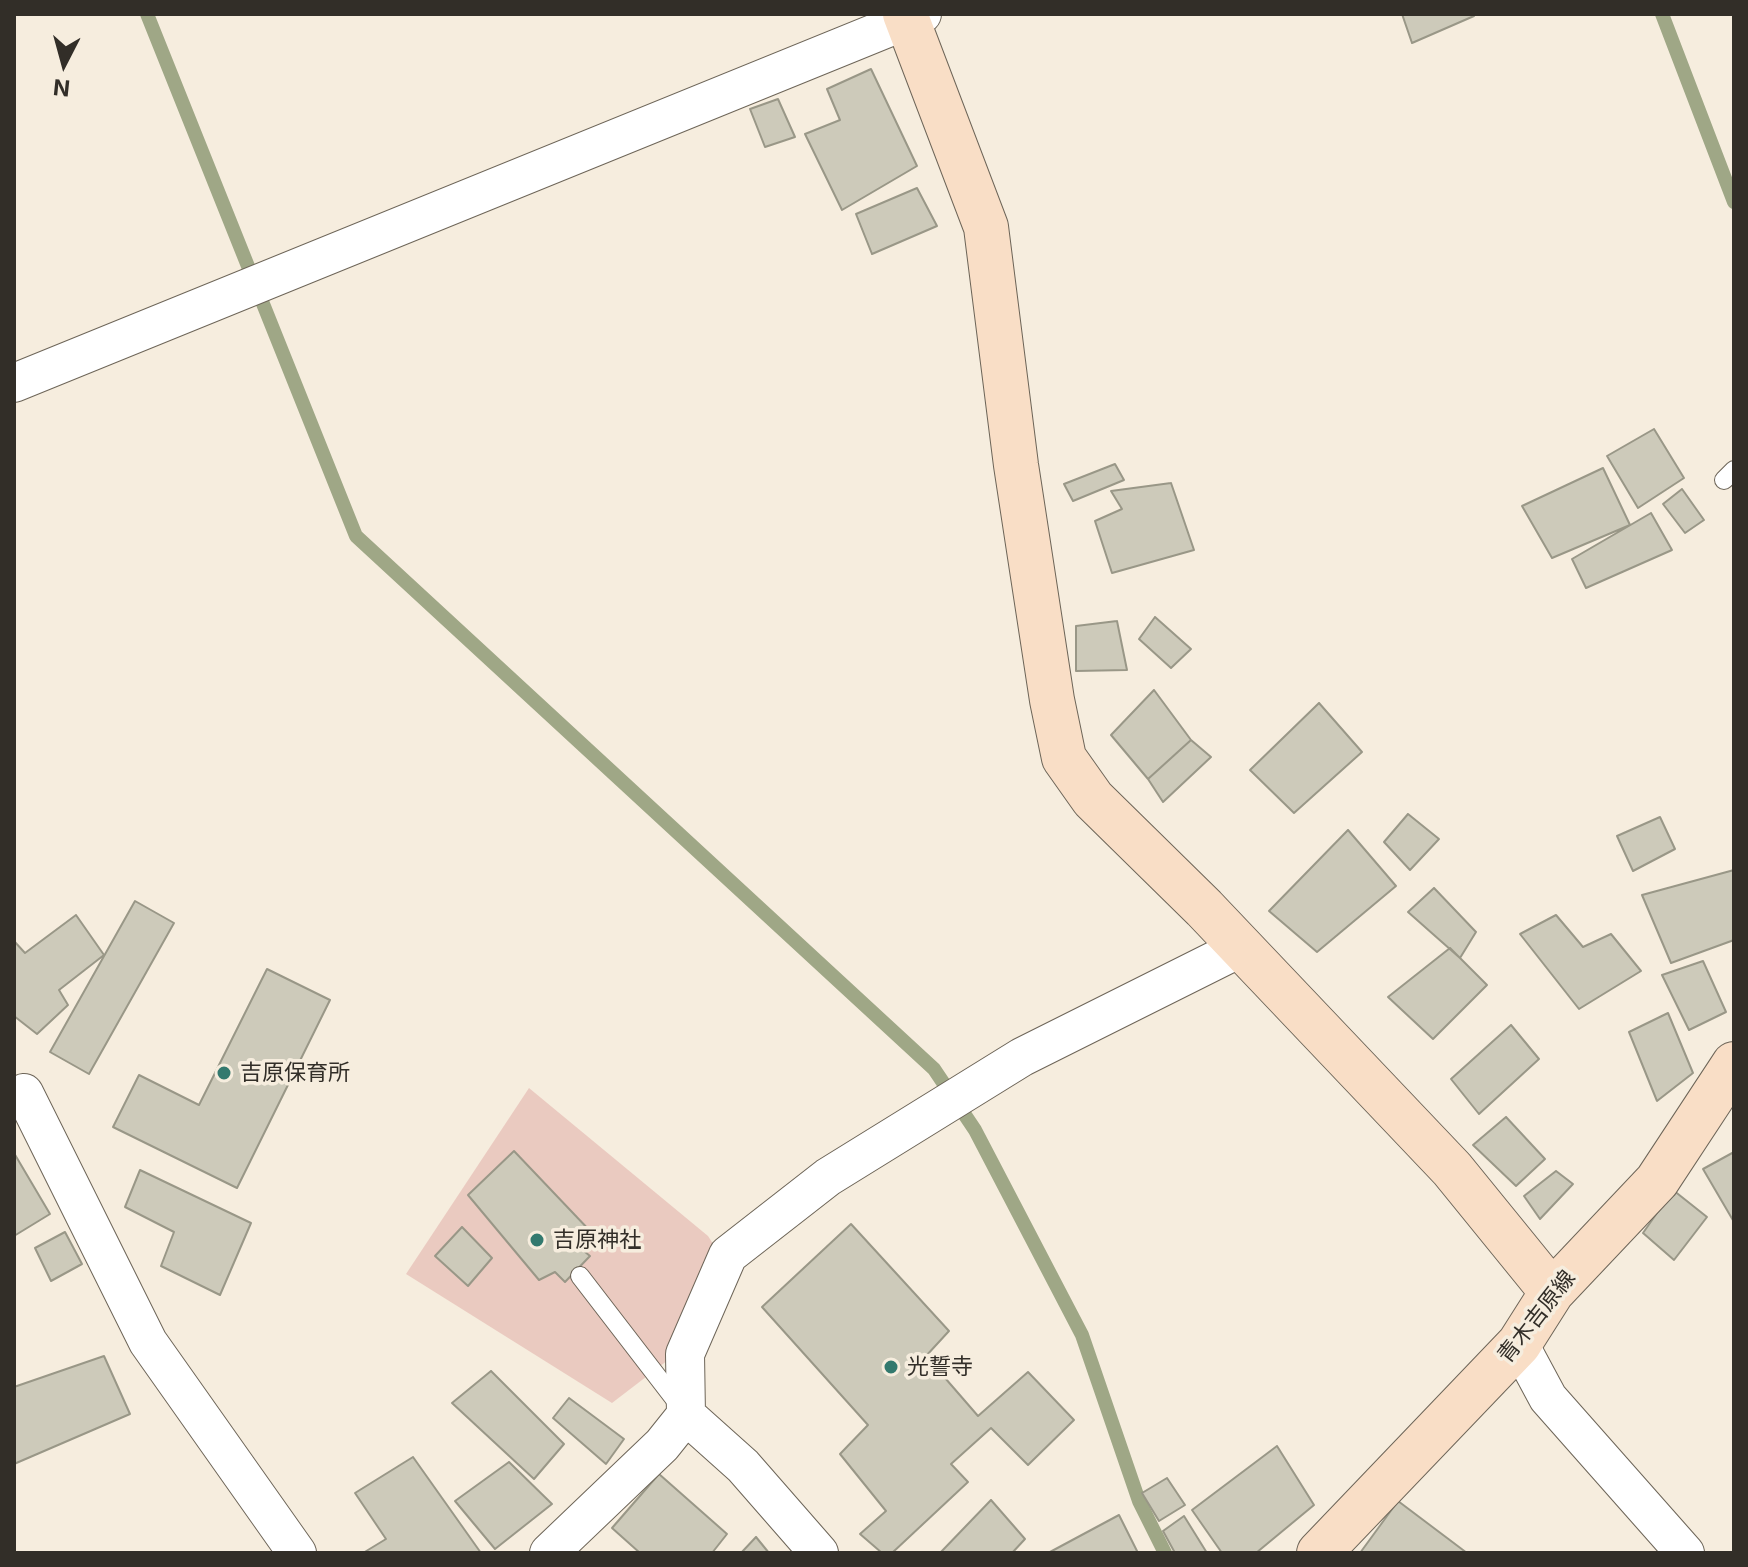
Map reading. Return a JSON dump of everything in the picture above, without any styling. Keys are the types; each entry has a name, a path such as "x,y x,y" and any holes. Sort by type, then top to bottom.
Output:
{"street":[{"path":"14,383 912,16 986,227 1016,465 1052,700 1064,758 1093,799 1242,947 1452,1169 1552,1292"},
{"path":"549,1553 662,1445 686,1415 685,1354 728,1255 828,1177 1022,1057 1242,947"},
{"name":"青木吉原線","path":"1319,1553 1519,1344 1552,1292 1657,1181 1734,1064"},
{"path":"17,1091 148,1342 297,1553"},
{"path":"1519,1344 1548,1398 1685,1553"},
{"path":"686,1415 743,1466 819,1553"}],"lane":[{"path":"580,1276 686,1415"}],"shaded area":[{"path":"529,1088 708,1236 717,1250 672,1357 612,1403 406,1274"}],"building":[{"path":"1402,14 1473,14 1474,16 1412,43"},
{"path":"871,69 917,166 842,210 805,134 840,120 827,89"},
{"path":"778,99 795,137 765,147 750,109"},
{"path":"917,188 937,226 872,254 856,214"},
{"path":"1654,429 1684,478 1638,508 1607,456"},
{"path":"1115,464 1124,480 1073,501 1064,484"},
{"path":"1603,468 1630,525 1552,558 1522,506"},
{"path":"1171,483 1194,550 1112,573 1095,521 1122,509 1111,491"},
{"path":"1682,489 1704,520 1685,533 1663,504"},
{"path":"1651,513 1672,550 1586,588 1572,559"},
{"path":"1155,617 1191,649 1171,668 1139,639"},
{"path":"1117,621 1127,670 1076,671 1076,626"},
{"path":"1154,690 1191,740 1148,779 1111,735"},
{"path":"1319,703 1362,752 1294,813 1250,770"},
{"path":"1191,740 1211,757 1163,802 1148,779"},
{"path":"1408,814 1439,839 1410,870 1384,842"},
{"path":"1660,817 1675,849 1633,871 1617,836"},
{"path":"1348,830 1396,886 1317,952 1269,911"},
{"path":"1734,870 1734,940 1671,963 1642,895"},
{"path":"1434,888 1476,932 1460,958 1408,912"},
{"path":"135,901 174,923 89,1074 50,1052"},
{"path":"76,915 104,955 59,990 68,1005 37,1034 14,1016 14,941 25,953"},
{"path":"1556,915 1583,947 1611,934 1641,971 1579,1009 1520,934"},
{"path":"1450,948 1487,985 1433,1039 1388,997"},
{"path":"1703,961 1726,1012 1689,1030 1662,975"},
{"path":"267,969 330,1000 237,1188 113,1127 139,1075 199,1105"},
{"path":"1668,1013 1693,1073 1657,1101 1629,1032"},
{"path":"1511,1025 1539,1059 1479,1114 1451,1079"},
{"path":"1506,1117 1545,1159 1516,1186 1473,1145"},
{"path":"514,1151 592,1233 579,1247 590,1256 565,1282 555,1272 539,1280 468,1195"},
{"path":"1734,1152 1734,1222 1703,1169"},
{"path":"14,1153 50,1214 14,1236"},
{"path":"140,1170 251,1223 220,1295 161,1266 174,1232 125,1207"},
{"path":"1556,1171 1573,1184 1540,1219 1524,1196"},
{"path":"1673,1190 1707,1217 1674,1260 1643,1233"},
{"path":"851,1224 949,1331 926,1356 978,1416 1028,1372 1074,1420 1028,1465 991,1428 951,1464 968,1482 892,1553 882,1553 860,1534 886,1511 840,1454 868,1425 762,1307"},
{"path":"462,1227 492,1258 468,1286 435,1256"},
{"path":"65,1232 82,1264 51,1281 35,1248"},
{"path":"104,1356 130,1414 14,1464 14,1387"},
{"path":"491,1371 564,1444 534,1479 452,1403"},
{"path":"569,1398 624,1439 606,1464 553,1418"},
{"path":"1277,1446 1314,1505 1256,1553 1222,1553 1192,1510"},
{"path":"413,1457 481,1553 363,1553 386,1539 355,1493"},
{"path":"509,1462 552,1504 495,1549 455,1501"},
{"path":"659,1474 727,1534 712,1553 640,1553 612,1528"},
{"path":"1167,1478 1185,1505 1159,1521 1142,1493"},
{"path":"991,1500 1025,1539 1012,1553 940,1553"},
{"path":"1398,1501 1467,1553 1360,1553"},
{"path":"1119,1515 1138,1553 1050,1552"},
{"path":"1184,1516 1207,1553 1175,1553 1163,1531"},
{"path":"756,1537 769,1553 741,1553"}],"waterway":[{"path":"147,14 356,536 934,1069 975,1130 1082,1335 1139,1501 1165,1553"},
{"path":"1662,14 1734,202"}],"place":[{"name":"吉原保育所","path":"224,1073"},
{"name":"吉原神社","path":"537,1240"},
{"name":"光誓寺","path":"891,1367"}]}
